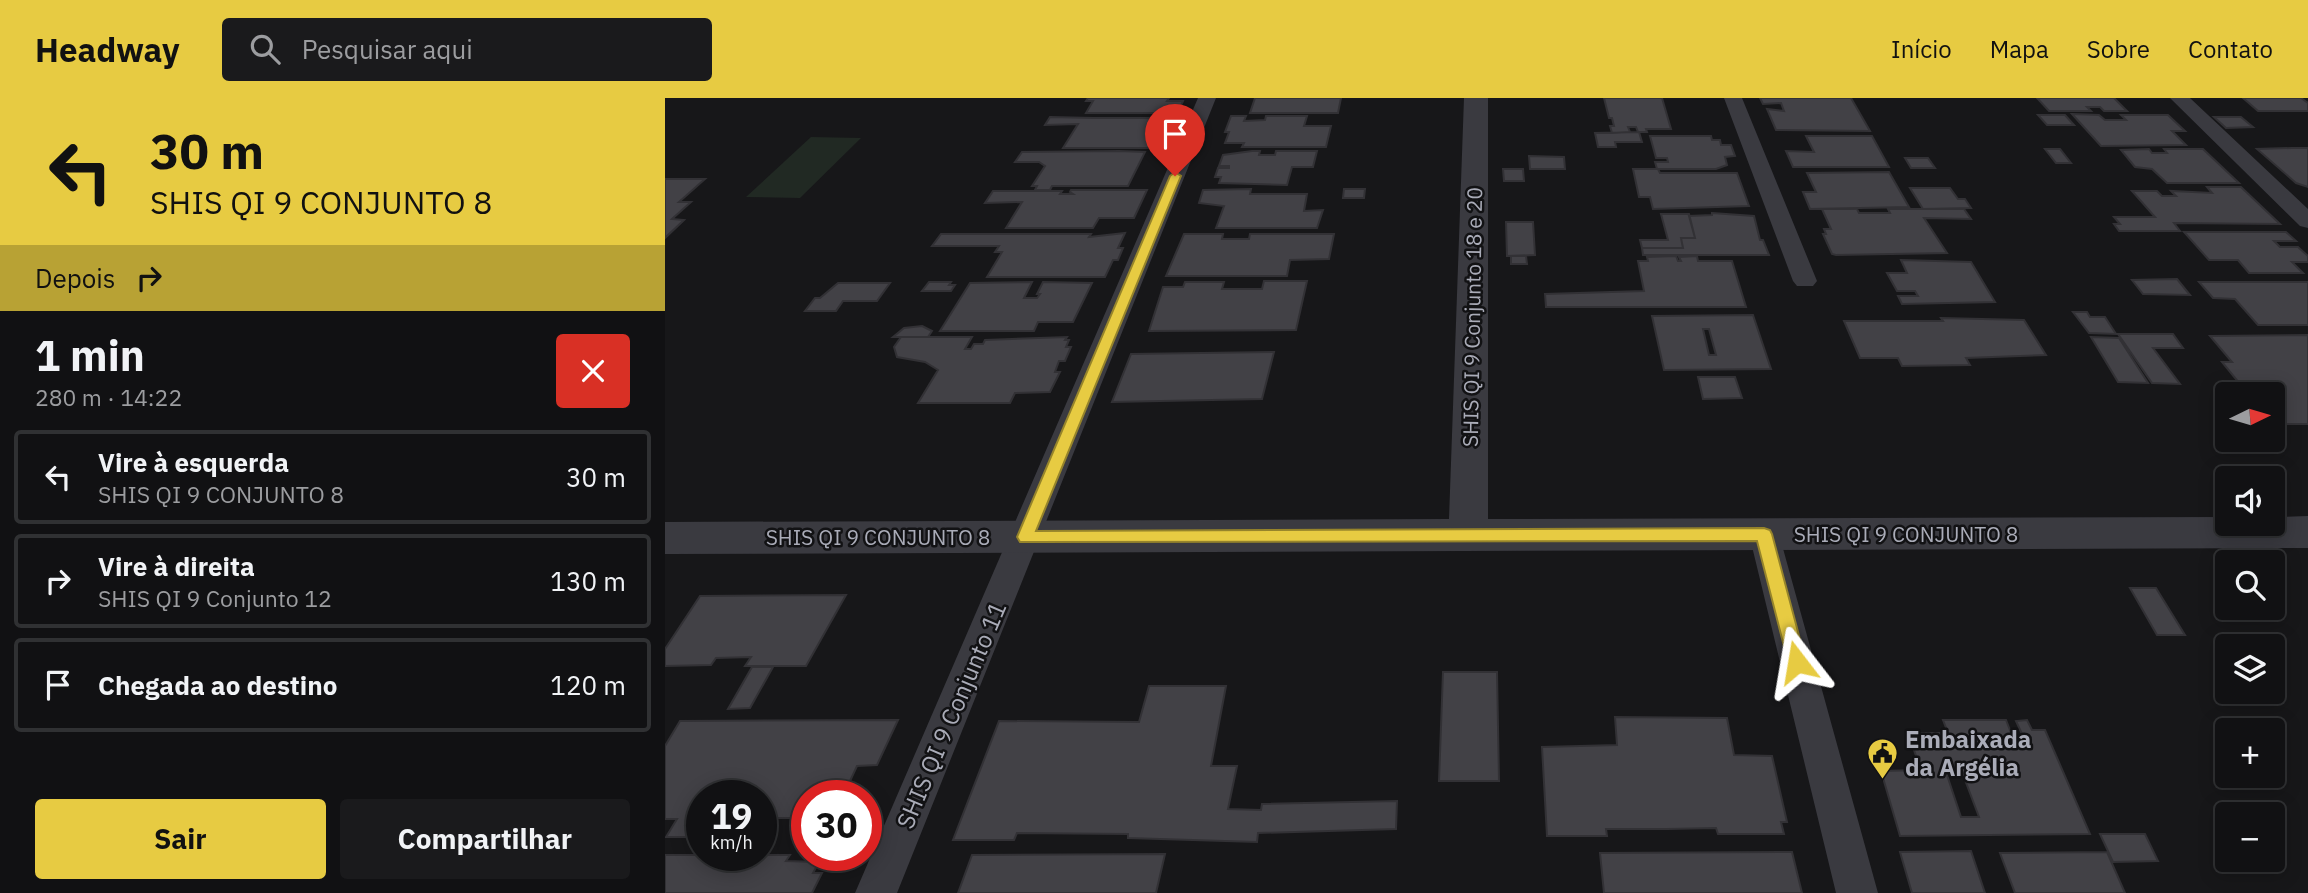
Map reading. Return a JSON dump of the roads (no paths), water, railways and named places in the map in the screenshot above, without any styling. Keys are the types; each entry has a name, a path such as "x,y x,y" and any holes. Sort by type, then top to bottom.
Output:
{"street":[{"name":"SHIS QI 9 Conjunto 11","path":"876,893 1207,98"},
{"name":"SHIS QI 9 Conjunto 18 e 20","path":"1468,535 1476,98"},
{"path":"1733,98 1805,281"},
{"path":"2179,98 2308,221"},
{"name":"SHIS QI 9 CONJUNTO 8","path":"665,538 2308,532"},
{"path":"1764,534 1857,893"}],"place":[{"name":"Embaixada da Argélia","path":"1882,780"}]}
